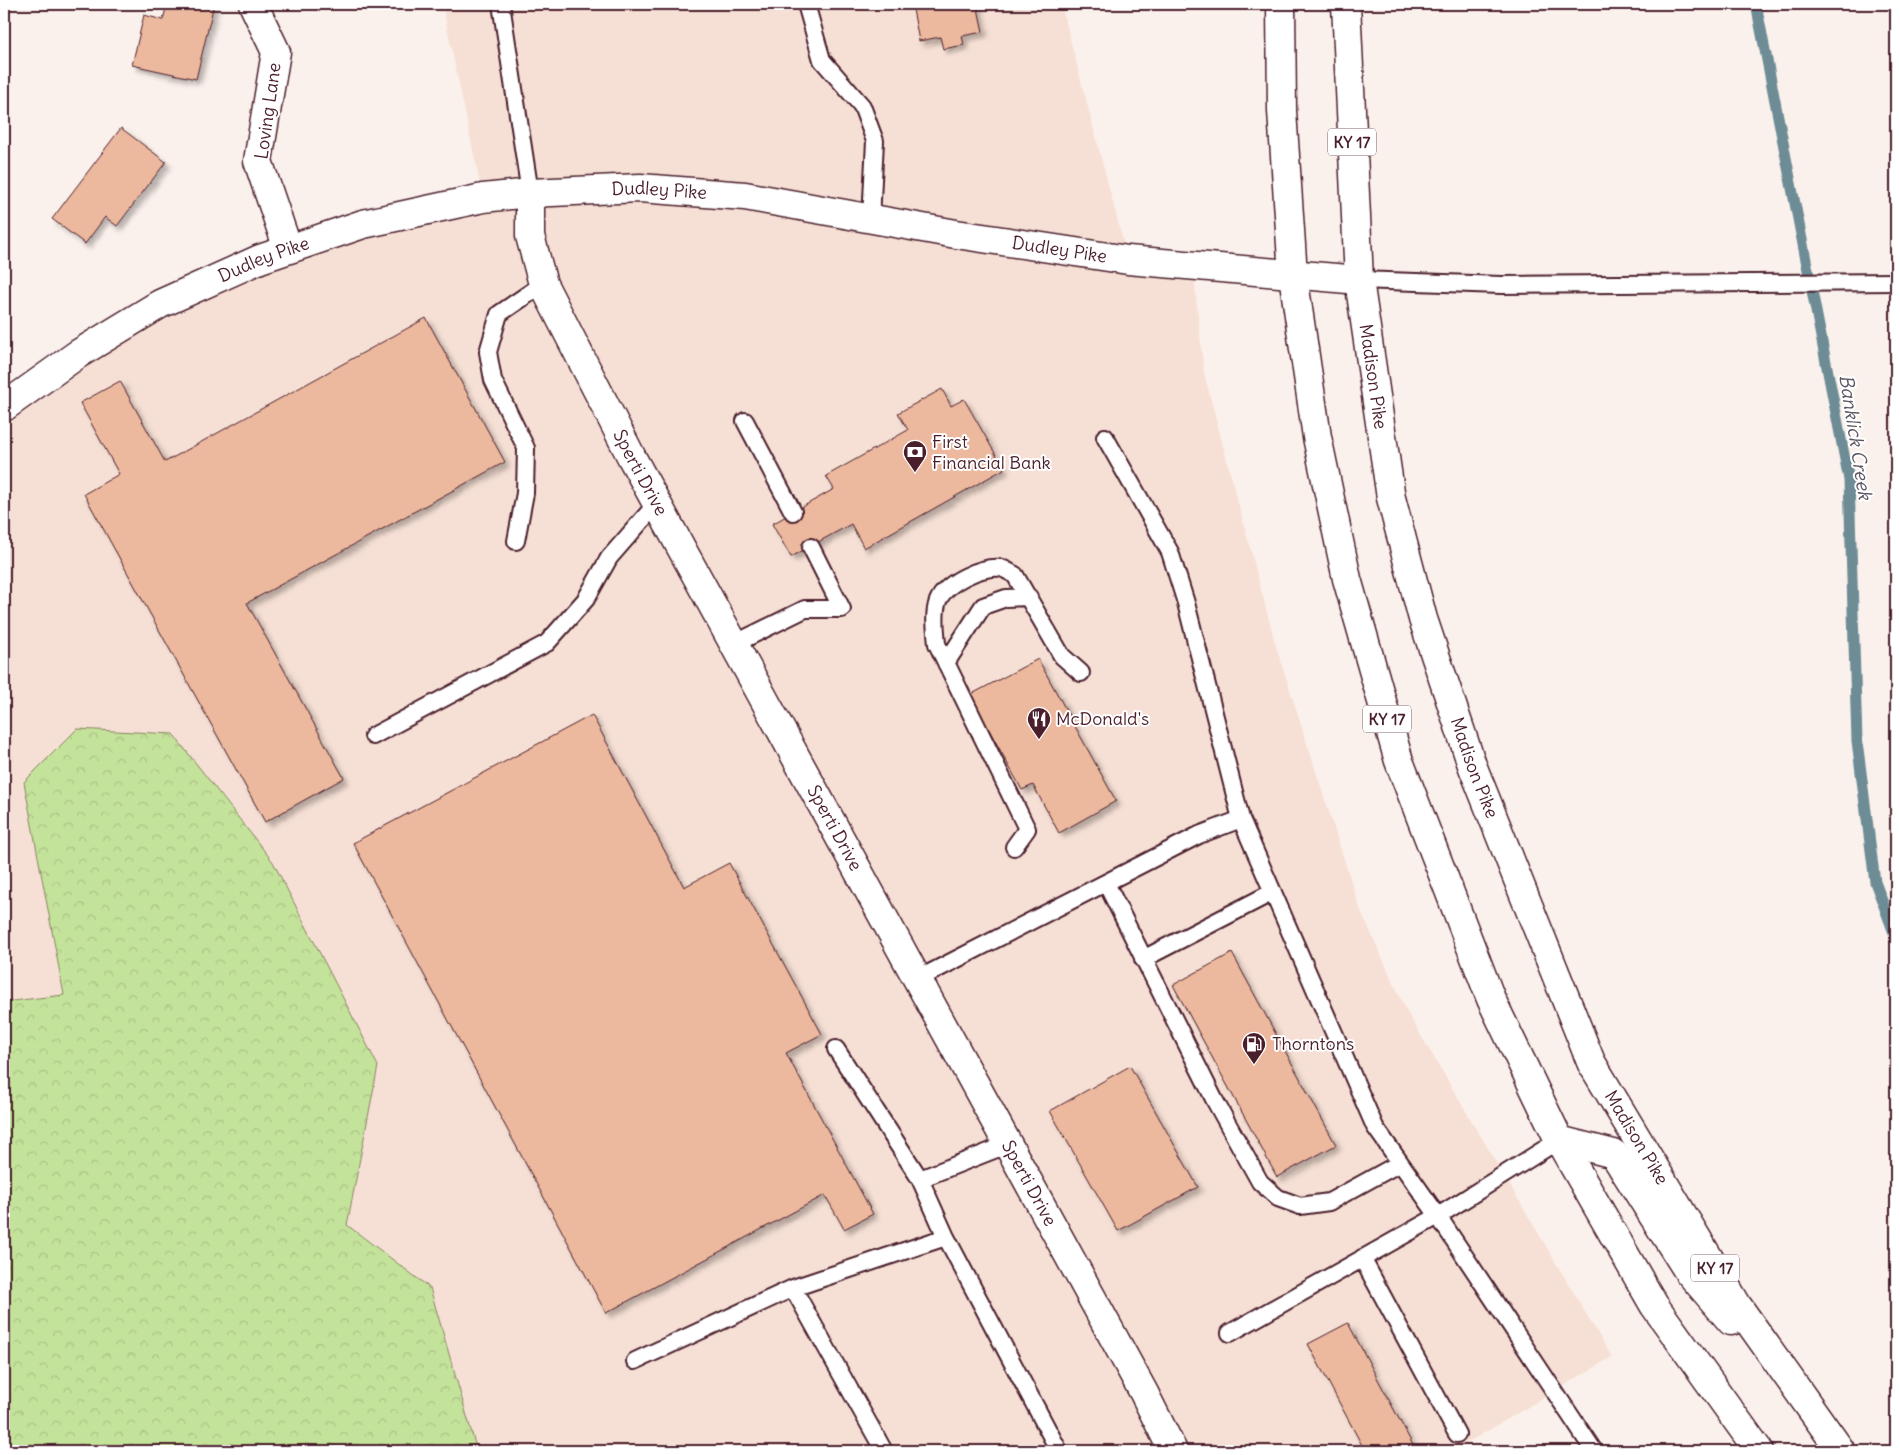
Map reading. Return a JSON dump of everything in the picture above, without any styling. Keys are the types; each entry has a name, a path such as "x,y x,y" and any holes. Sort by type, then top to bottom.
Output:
{"main road":[{"name":"Loving Lane","path":"253,4 276,52 258,161 288,249"},
{"name":"KY 17","path":"1281,4 1282,111 1293,275 1317,437 1347,579 1399,762 1490,999 1559,1140 1654,1305 1759,1451"},
{"name":"Madison Pike","path":"1346,4 1358,280 1391,498 1423,619 1472,765 1591,1062 1737,1304 1841,1451"},
{"name":"Dudley Pike","path":"4,408 78,354 160,304 260,259 363,224 483,198 530,193 640,188 745,196 871,219 1128,260 1358,280"},
{"name":"Sperti Drive","path":"530,193 530,236 542,284 656,503 1009,1144 1173,1451"},
{"path":"1559,1140 1614,1154 1688,1271 1821,1424"}],"lane":[{"path":"500,4 530,193"},
{"path":"806,4 822,60 862,106 875,141 871,219"},
{"path":"1358,280 1501,285 1896,282"},
{"path":"516,541 524,493 526,448 493,380 488,352 499,314 542,284"},
{"path":"745,421 793,512"},
{"path":"1105,437 1170,552 1186,603 1241,819 1375,1127 1438,1216 1594,1451"},
{"path":"372,736 547,643 586,599 608,558 656,503"},
{"path":"734,644 805,609 842,608 811,547"},
{"path":"1014,847 1027,829 937,644 935,625 938,601 950,587 982,570 1002,568 1015,575 1062,656 1081,673"},
{"path":"946,664 983,606 1006,598 1029,597"},
{"path":"918,979 1200,835 1241,819"},
{"path":"1106,883 1215,1101 1260,1182 1278,1198 1300,1206 1329,1202 1400,1164"},
{"path":"1144,958 1272,892"},
{"path":"836,1049 920,1179 946,1237 1059,1451"},
{"path":"1230,1333 1438,1216 1559,1140"},
{"path":"920,1179 1009,1144"},
{"path":"635,1361 793,1288 946,1237"},
{"path":"1362,1258 1457,1434"},
{"path":"793,1288 884,1451"}],"shaded area":[{"path":"442,4 1061,4 1128,260 1193,266 1204,373 1276,646 1360,909 1407,1012 1612,1357 1454,1451 477,1451 430,1288 347,1225 378,1066 24,782 64,996 4,1002 4,407 160,304 483,198"}],"green space":[{"path":"77,729 173,734 273,862 378,1066 347,1225 430,1288 477,1451 4,1451 4,1002 64,995 24,782"}],"building":[{"path":"167,4 214,4 196,79 132,65 144,15 163,20"},
{"path":"912,4 977,4 983,32 962,36 964,45 943,49 940,37 919,41"},
{"path":"121,128 166,162 117,226 105,217 85,244 52,219"},
{"path":"426,318 505,462 247,603 344,778 265,822 84,494 119,474 80,403 120,381 165,462"},
{"name":"First Financial Bank","path":"942,389 951,406 964,399 1004,469 864,548 851,524 791,557 772,524 834,489 826,476 908,430 898,413"},
{"name":"McDonald's","path":"1038,659 1116,801 1059,833 1033,785 1022,790 970,695"},
{"path":"592,715 684,887 729,863 822,1034 786,1053 873,1214 844,1229 825,1195 606,1313 353,843"},
{"name":"Thorntons","path":"1232,953 1336,1145 1277,1177 1173,985"},
{"path":"1130,1066 1198,1187 1118,1231 1050,1111"},
{"path":"1348,1323 1416,1451 1365,1451 1308,1344"}],"waterway":[{"name":"Banklick Creek","path":"1756,4 1849,480 1857,741 1875,882 1896,938"}],"place":[{"name":"First Financial Bank","path":"915,473"},
{"name":"McDonald's","path":"1039,740"},
{"name":"Thorntons","path":"1254,1065"}]}
